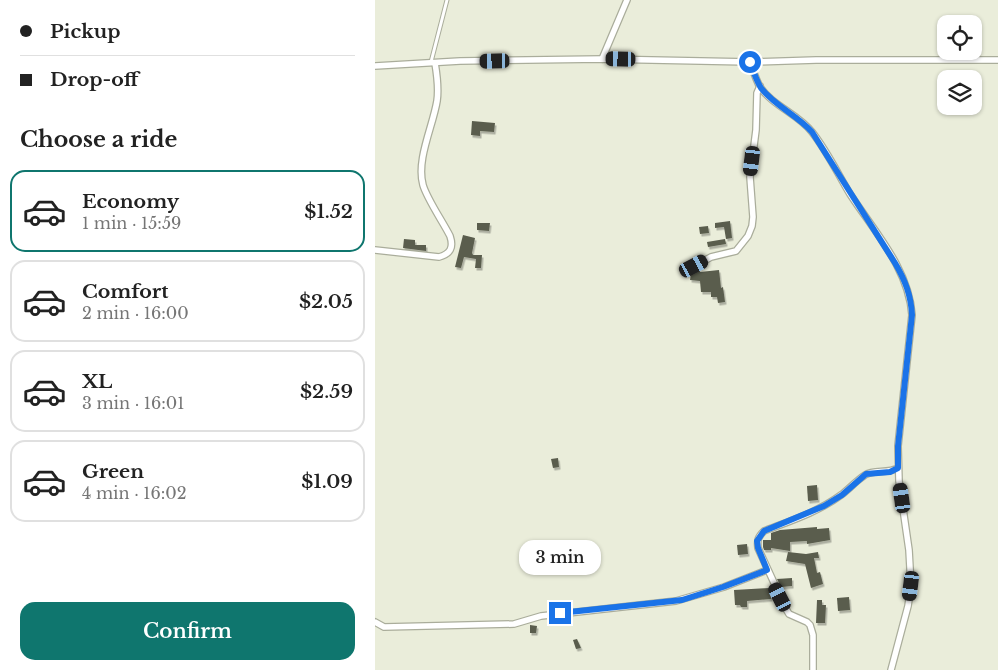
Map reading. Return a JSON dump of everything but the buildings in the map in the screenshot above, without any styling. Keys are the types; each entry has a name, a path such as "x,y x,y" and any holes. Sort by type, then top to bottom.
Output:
{"street":[{"path":"602,59 627,0"},
{"path":"375,66 602,59 750,62 998,60"},
{"path":"750,62 760,86 773,100 804,123 812,132 895,263 907,285 911,300 912,315 898,446 898,468 909,550 911,586 908,606 891,670"},
{"path":"375,250 439,258 446,256 450,252 452,243 450,236 426,192 422,175 424,155 437,102 438,90 433,63"},
{"path":"684,272 711,257 736,251 748,236 753,217 750,177 756,130 757,94 760,86"},
{"path":"813,670 813,635 810,625 789,614 767,570 757,541 764,531 824,506 842,495 866,474 890,472 898,468"},
{"path":"375,622 384,627 514,624 541,616 682,600 767,570"}],"lane":[{"path":"433,63 447,0"}],"route":[{"path":"560,613 682,600 767,570 757,541 764,531 824,506 842,495 866,474 890,472 898,468 898,446 912,315 907,285 812,132 804,123 764,91 750,62"}]}
